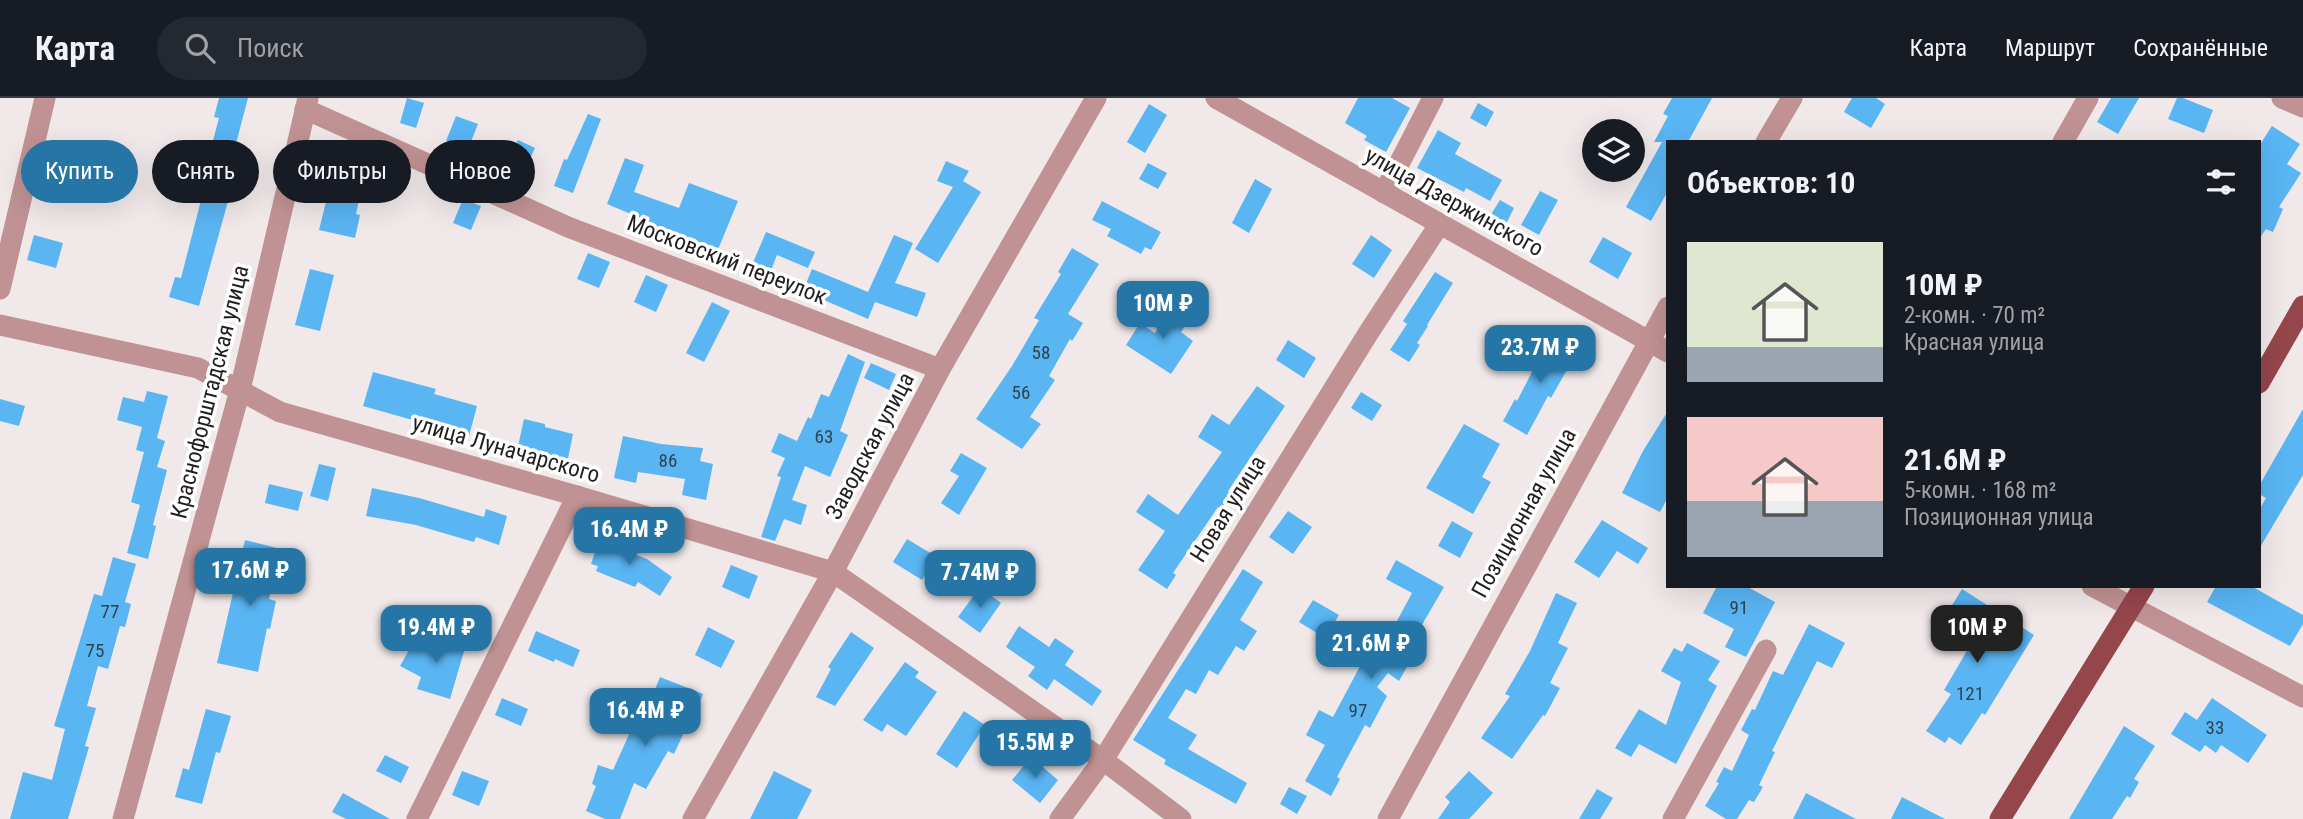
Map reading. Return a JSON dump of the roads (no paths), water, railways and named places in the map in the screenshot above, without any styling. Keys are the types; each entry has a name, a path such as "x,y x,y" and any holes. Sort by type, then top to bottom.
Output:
{"main road":[{"path":"2261,380 2303,306"},
{"path":"2000,819 2143,588"}],"street":[{"path":"0,289 45,98"},
{"name":"Заводская улица","path":"693,819 833,572 940,369 1096,98"},
{"name":"улица Дзержинского","path":"1216,98 1666,351"},
{"path":"1384,193 1433,98"},
{"path":"1767,140 1792,98"},
{"path":"2064,140 2088,98"},
{"path":"2282,98 2303,107"},
{"name":"Московский переулок","path":"307,104 568,227 940,369"},
{"name":"Краснофорштадская улица","path":"123,819 240,390 307,104"},
{"name":"Новая улица","path":"1060,819 1103,760 1369,332 1439,225"},
{"name":"Позиционная улица","path":"1388,819 1666,310"},
{"name":"улица Луначарского","path":"0,324 198,368 280,412 833,572 1103,760 1181,819"},
{"path":"417,819 577,496"},
{"path":"2096,588 2303,697"},
{"path":"1673,819 1766,650"}]}
